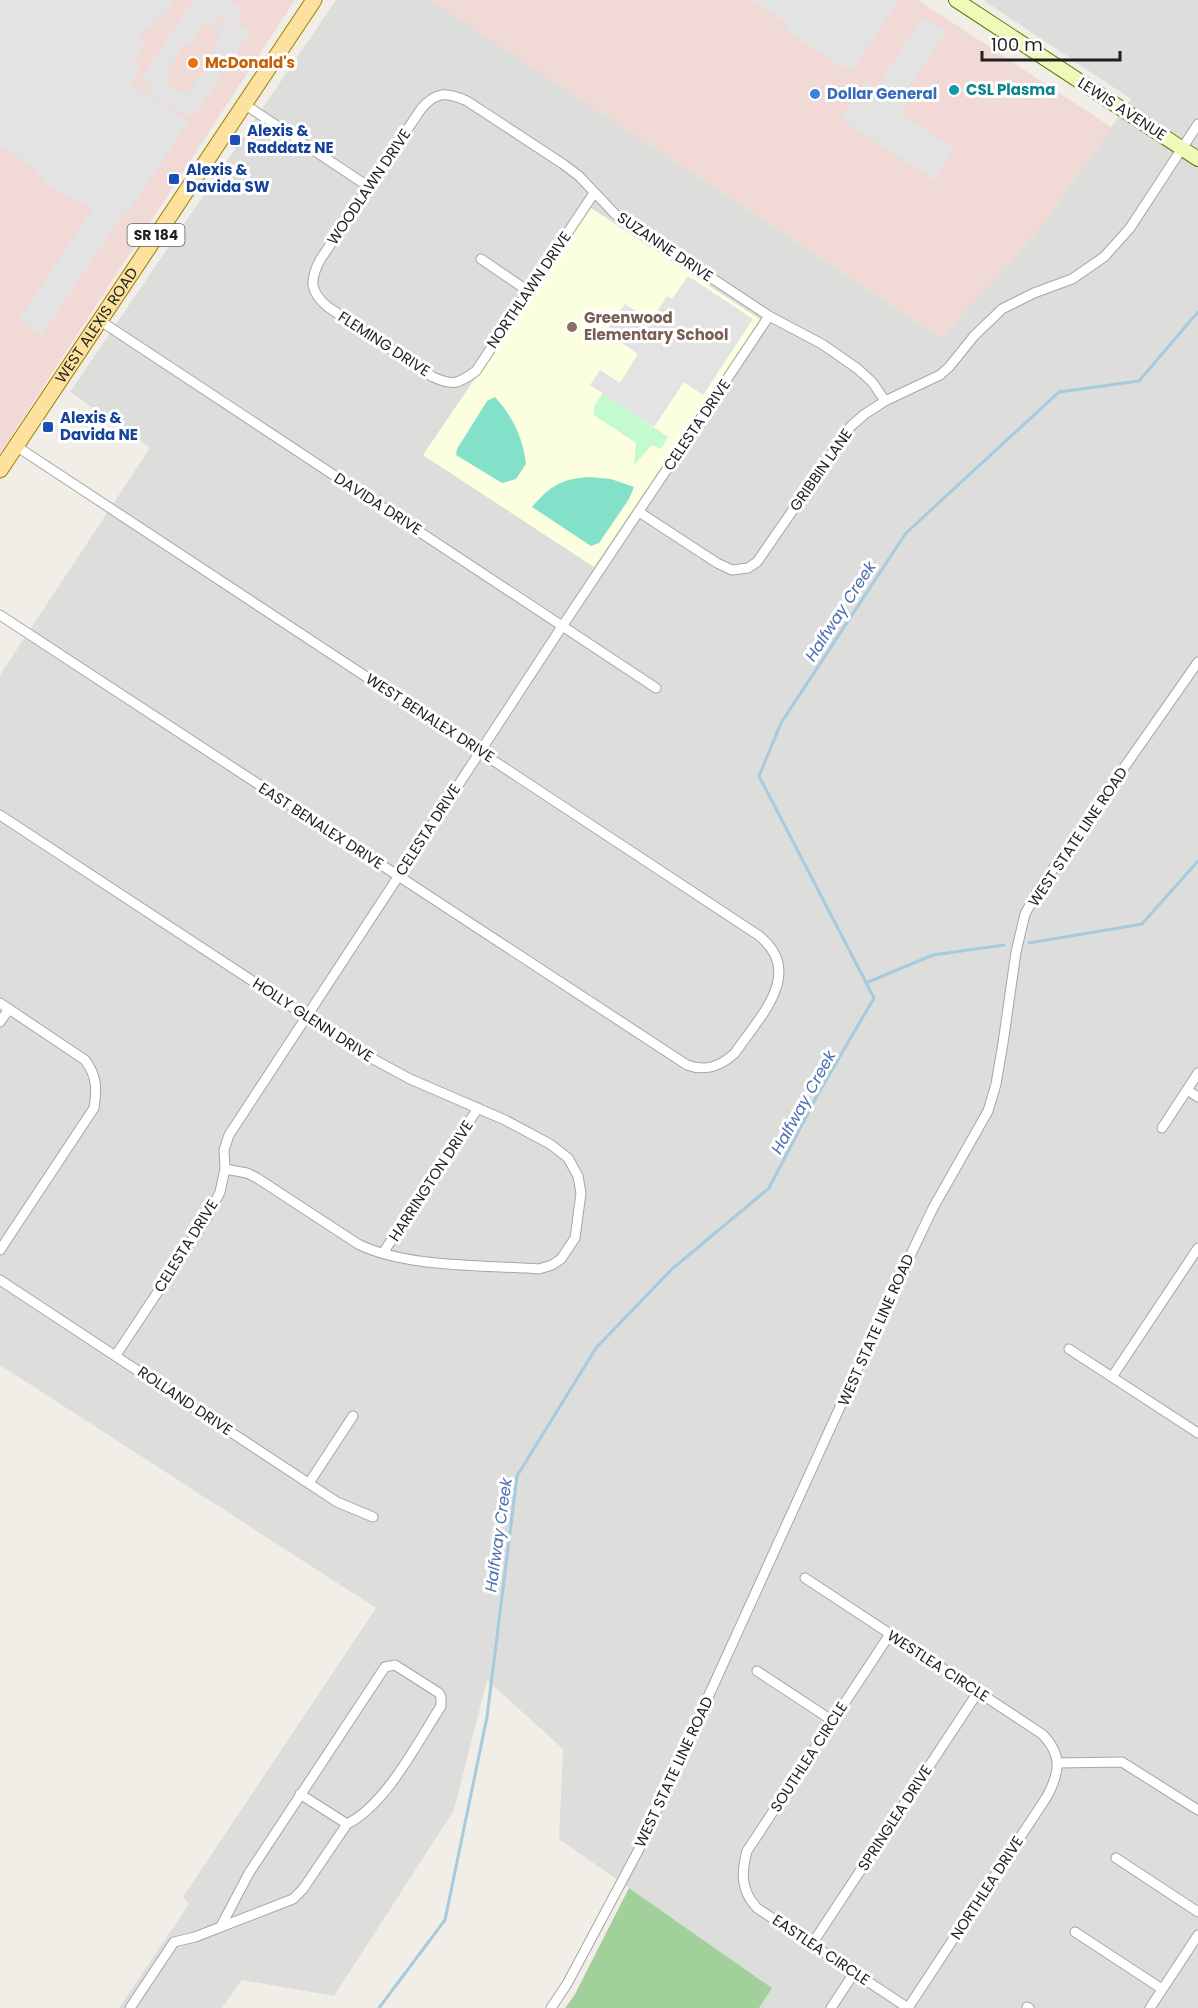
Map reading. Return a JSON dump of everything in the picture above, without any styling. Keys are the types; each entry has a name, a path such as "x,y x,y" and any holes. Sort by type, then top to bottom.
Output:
{"main road":[{"name":"WEST ALEXIS ROAD","path":"0,470 314,0"},
{"name":"LEWIS AVENUE","path":"956,0 1198,159"}],"street":[{"name":"WOODLAWN DRIVE","path":"314,292 314,273 320,260 421,109 428,100 444,95"},
{"name":"SUZANNE DRIVE","path":"444,95 454,95 467,101 563,164 579,176 615,214 769,316 822,344 858,369 873,383 885,401"},
{"path":"244,104 369,187"},
{"name":"GRIBBIN LANE","path":"639,512 717,563 732,570 743,569 757,562 850,426 885,401 940,375 974,336 1002,309 1072,279 1104,257 1130,228 1198,124"},
{"name":"NORTHLAWN DRIVE","path":"460,382 476,371 594,193"},
{"path":"481,259 528,291"},
{"name":"FLEMING DRIVE","path":"314,292 328,307 433,377 446,382 460,382"},
{"name":"CELESTA DRIVE","path":"116,1356 208,1216 220,1191 225,1169 224,1150 229,1135 563,625 769,316"},
{"name":"DAVIDA DRIVE","path":"99,320 656,688"},
{"name":"WEST BENALEX DRIVE","path":"16,446 769,943 780,962 780,974 778,986 756,1022"},
{"name":"EAST BENALEX DRIVE","path":"0,615 687,1065 698,1069 708,1068 728,1059 735,1053 756,1022"},
{"name":"WEST STATE LINE ROAD","path":"551,2008 577,1966 638,1851 880,1319 933,1208 988,1111 996,1084 1016,951 1025,914 1037,892 1198,662"},
{"name":"HOLLY GLENN DRIVE","path":"0,815 383,1065 505,1120 550,1144 568,1158 578,1176 581,1192 575,1239 561,1258 552,1265 539,1269 422,1261 383,1253"},
{"path":"0,1003 85,1060 95,1078 96,1091 94,1108 0,1251"},
{"path":"0,1022 9,1008"},
{"path":"1162,1128 1198,1074"},
{"path":"1187,1090 1198,1097"},
{"name":"HARRINGTON DRIVE","path":"383,1253 478,1108"},
{"path":"225,1169 247,1173 257,1178 358,1244 372,1251 383,1253"},
{"path":"1112,1377 1198,1248"},
{"name":"ROLLAND DRIVE","path":"0,1280 337,1502 373,1517"},
{"path":"1069,1349 1195,1431 1198,1419"},
{"path":"309,1483 352,1416"},
{"name":"WESTLEA CIRCLE","path":"806,1578 1042,1734 1056,1751 1058,1763"},
{"name":"SOUTHLEA CIRCLE","path":"743,1884 743,1868 747,1851 890,1634"},
{"path":"130,2008 174,1942 195,1937 293,1899 303,1889 347,1824 357,1819 381,1798 441,1706 439,1693 394,1665 385,1667 249,1873 221,1926"},
{"path":"757,1671 832,1722"},
{"name":"SPRINGLEA DRIVE","path":"812,1944 978,1692"},
{"path":"1058,1763 1122,1762 1198,1809"},
{"name":"NORTHLEA DRIVE","path":"908,2008 1046,1798 1054,1784 1058,1763"},
{"path":"300,1794 347,1824"},
{"path":"1116,1858 1198,1912"},
{"name":"EASTLEA CIRCLE","path":"743,1884 751,1902 757,1908 908,2008"},
{"path":"1075,1932 1162,1989"},
{"path":"1150,2008 1198,1935"},
{"path":"831,2008 854,1973"}],"shaded area":[{"path":"0,0 295,0 0,453"},
{"path":"3,0 175,0 165,14 137,38 146,45 134,63 140,68 130,83 188,122 42,335 19,320 93,208 61,194 45,183 30,165 0,145 0,4"},
{"path":"193,0 229,0 242,9 238,21 239,26 251,30 195,116 171,109 149,94 152,89 140,80","holes":["213,13 225,18 228,25 222,22 215,32 220,37 212,49 216,53 192,88 184,92 176,91 167,83 167,72 184,44 188,47 204,22 211,28 217,19"]},
{"path":"336,0 431,0 941,338 1039,230 1131,99 983,0 1198,0 1198,2008 759,2008 772,1988 559,1839 563,1749 487,1680 454,1810 334,1996 242,1980 222,2008 119,2008 189,1904 183,1897 376,1608 0,1365 0,675 150,448 70,392"},
{"path":"431,0 918,0 1111,127 1039,230 941,338"},
{"path":"752,0 899,0 856,66 849,69 788,32 784,21"},
{"path":"923,16 946,32 901,100 906,103 900,113 954,149 934,180 841,119 865,81 876,88"},
{"path":"591,208 761,320 594,567 423,455"},
{"path":"688,276 753,319 703,395 684,382 654,427 590,385 600,370 620,383 638,354 606,332 625,304 651,321 667,296 672,299"}],"green space":[{"path":"603,393 668,437 661,449 652,445 634,465 636,443 594,415 594,406"},
{"path":"495,397 516,428 526,464 516,479 502,483 456,455 457,449 487,401"},
{"path":"589,477 611,479 634,487 629,499 599,543 591,546 532,507 557,485"},
{"path":"629,1888 772,1988 759,2008 565,2008 574,1996"}],"waterway":[{"name":"Halfway Creek","path":"379,2008 445,1920 487,1717 517,1476 596,1348 672,1269 769,1188 818,1094 874,998 759,776 781,723 906,533 1059,392 1139,381 1198,312"},
{"path":"1029,943 1142,924 1198,861"},
{"path":"866,983 933,955 1004,945"}],"place":[{"name":"McDonald's","path":"193,63"},
{"name":"CSL Plasma","path":"954,90"},
{"name":"Dollar General","path":"815,94"},
{"name":"Alexis & Raddatz NE","path":"235,140"},
{"name":"Alexis & Davida SW","path":"174,179"},
{"name":"Greenwood Elementary School","path":"572,327"},
{"name":"Alexis & Davida NE","path":"48,427"}]}
